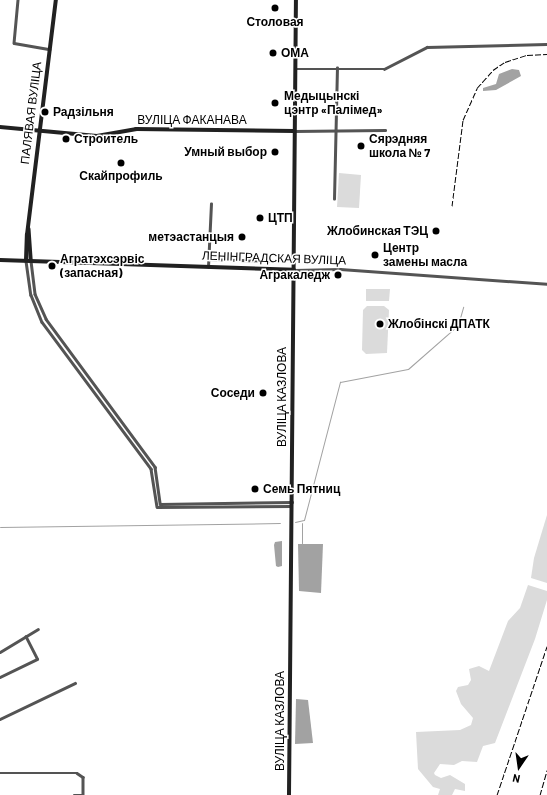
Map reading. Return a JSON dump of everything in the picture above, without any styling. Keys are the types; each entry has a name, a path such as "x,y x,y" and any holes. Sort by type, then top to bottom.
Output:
{"main road":[{"name":"ПАЛЯВАЯ ВУЛІЦА","path":"26,260 28,228 39,131 56,0"},
{"name":"ВУЛІЦА КАЗЛОВА","path":"289,795 296,0"},
{"name":"ВУЛІЦА ФАКАНАВА","path":"0,127 97,136 150,129 294,131"},
{"name":"ПАЛЯВАЯ ВУЛІЦА","path":"28,228 31,260"},
{"name":"ЛЕНІНГРАДСКАЯ ВУЛІЦА","path":"0,260 294,270"}],"street":[{"path":"18,0 14,43 49,48"},
{"path":"295,69 384,68 427,47 547,44"},
{"path":"334,199 337,68"},
{"name":"ВУЛІЦА ФАКАНАВА","path":"294,131 385,130"},
{"path":"208,266 211,204"},
{"path":"208,259 274,261"},
{"path":"26,260 31,295 42,322 151,470 157,507 292,504"},
{"path":"31,260 35,294 46,319 155,467 160,504 292,504"},
{"name":"ЛЕНІНГРАДСКАЯ ВУЛІЦА","path":"294,270 340,269 547,284"},
{"path":"0,652 38,629"},
{"path":"0,677 37,659 26,637"},
{"path":"0,719 76,683"},
{"path":"0,773 77,773 83,777 83,795 74,795"}],"shaded area":[{"path":"512,69 519,70 521,76 496,90 483,91 483,88 496,84 499,74"},
{"path":"339,173 361,175 359,208 337,207"},
{"path":"366,289 390,289 389,301 366,301"},
{"path":"367,306 384,306 389,310 387,353 366,354 362,350 363,310"},
{"path":"547,515 547,583 531,578 534,558"},
{"path":"282,541 282,566 278,567 276,566 274,545 275,542"},
{"path":"298,544 323,544 321,593 299,591"},
{"path":"528,585 547,591 547,600 535,639 495,743 483,746 477,762 462,761 454,765 440,764 434,773 435,775 441,778 450,775 465,784 465,791 455,789 452,795 438,795 440,789 433,787 418,769 416,732 460,730 471,725 473,718 461,704 456,691 458,687 468,685 471,680 469,669 479,666 489,671 508,621 520,608"},
{"path":"296,699 308,700 313,743 295,744"}],"waterway":[{"path":"295,522 304,520 340,382 408,369 458,325 463,307"},
{"path":"0,527 280,523"},
{"path":"302,523 302,543"}],"railway":[{"path":"452,206 463,120 477,88 493,70 505,62 527,55 547,54"},
{"path":"497,795 547,646"},
{"path":"540,795 547,770"}],"place":[{"name":"Столовая","path":"275,8"},
{"name":"ОМА","path":"273,53"},
{"name":"Медыцынскі цэнтр «Палімед»","path":"275,103"},
{"name":"Радзільня","path":"45,112"},
{"name":"Строитель","path":"66,139"},
{"name":"Сярэдняя школа № 7","path":"361,146"},
{"name":"Умный выбор","path":"275,152"},
{"name":"Скайпрофиль","path":"121,163"},
{"name":"ЦТП","path":"260,218"},
{"name":"Жлобинская ТЭЦ","path":"436,231"},
{"name":"метэастанцыя","path":"242,237"},
{"name":"Центр замены масла","path":"375,255"},
{"name":"Агратэхсэрвіс (запасная)","path":"52,266"},
{"name":"Агракаледж","path":"338,275"},
{"name":"Жлобінскі ДПАТК","path":"380,324"},
{"name":"Соседи","path":"263,393"},
{"name":"Семь Пятниц","path":"255,489"}]}
